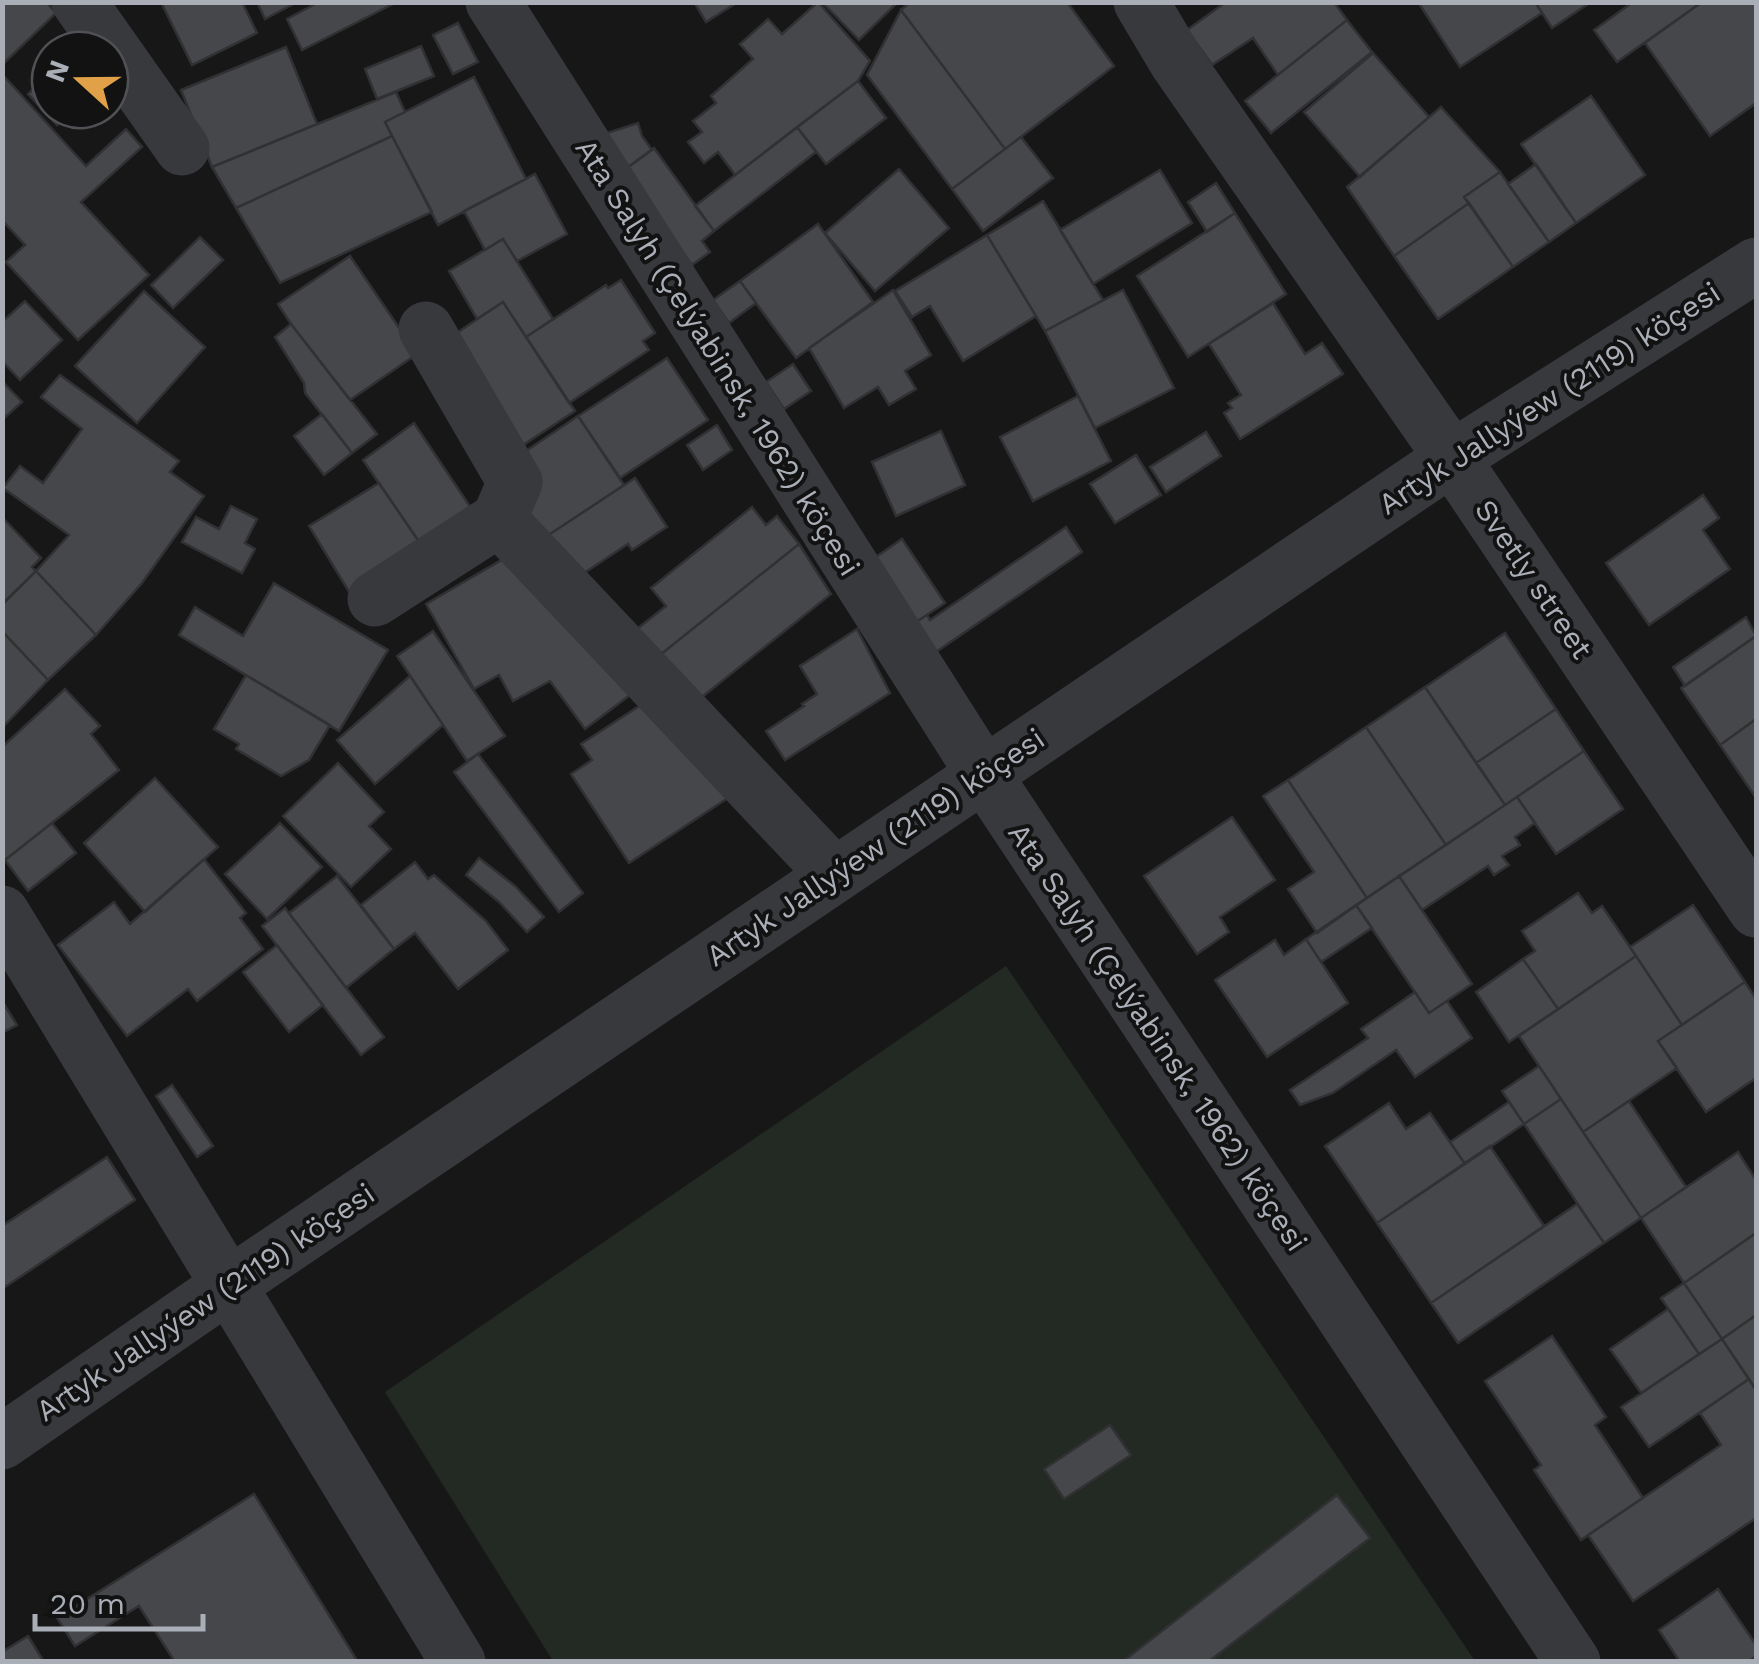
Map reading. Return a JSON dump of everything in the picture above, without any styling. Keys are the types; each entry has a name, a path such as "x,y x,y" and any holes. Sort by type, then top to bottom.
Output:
{"street":[{"path":"79,2 182,148"},
{"name":"Ata Salyh (Çelýabinsk, 1962) köçesi","path":"494,2 983,773 1574,1662"},
{"name":"Svetly street","path":"1140,2 1176,61 1452,458 1756,910"},
{"name":"Artyk Jallyýew (2119) köçesi","path":"2,1442 1452,458 1756,265"},
{"path":"375,599 499,519 515,482 426,329"},
{"path":"499,519 834,874"},
{"path":"2,913 458,1662"}],"shaded area":[{"path":"1006,966 1475,1661 553,1661 385,1392"}],"building":[{"path":"2,2 46,2 56,13 38,30 30,30 30,38 2,65"},
{"path":"161,2 242,2 257,33 192,65"},
{"path":"257,2 297,2 265,19"},
{"path":"319,2 397,2 302,50 287,19"},
{"path":"694,2 738,2 706,22"},
{"path":"818,2 870,61 858,81 735,175 718,152 704,163 688,142 702,132 693,121 716,103 711,96 753,59 740,44 768,19 782,34"},
{"path":"822,2 898,2 859,40"},
{"path":"910,2 1067,2 1114,66 1005,149 901,10"},
{"path":"1226,2 1334,2 1347,20 1278,75 1253,38 1212,65 1187,30"},
{"path":"1418,2 1535,2 1542,13 1460,67"},
{"path":"1535,2 1591,2 1552,28"},
{"path":"1633,2 1702,2 1617,62 1594,30"},
{"path":"1702,2 1756,2 1756,103 1710,136 1645,43"},
{"path":"901,10 1005,149 952,189 867,75"},
{"path":"1347,20 1372,52 1271,133 1245,101"},
{"path":"458,23 478,62 453,74 433,35"},
{"path":"421,46 434,76 377,99 365,69"},
{"path":"286,47 317,124 212,167 181,90"},
{"path":"1373,53 1429,117 1360,177 1304,112"},
{"path":"3,75 30,105 30,130 53,130 86,166 125,130 142,147 81,202 149,275 78,340 6,262 25,245 2,220"},
{"path":"474,77 526,179 438,225 385,122"},
{"path":"858,81 886,118 826,164 797,127"},
{"path":"396,92 405,112 385,122 392,136 236,208 212,167"},
{"path":"1591,96 1645,175 1576,223 1521,144"},
{"path":"1441,107 1500,172 1464,197 1469,203 1394,256 1347,187"},
{"path":"638,123 652,150 624,170 607,133"},
{"path":"797,127 816,152 714,231 695,206"},
{"path":"392,136 432,212 280,283 236,208"},
{"path":"1021,137 1053,178 983,231 952,189"},
{"path":"654,148 714,231 702,241 710,252 692,265 624,170"},
{"path":"1536,164 1576,223 1549,242 1508,184"},
{"path":"899,169 949,228 875,291 825,233"},
{"path":"1160,170 1192,223 1093,284 1060,230"},
{"path":"1500,172 1549,242 1513,267 1464,197"},
{"path":"535,174 567,234 517,261 503,239 485,250 464,211"},
{"path":"1216,183 1235,213 1207,232 1188,202"},
{"path":"1043,201 1103,300 1045,331 987,235"},
{"path":"1469,203 1513,267 1438,319 1394,256"},
{"path":"1235,213 1286,294 1188,357 1137,276"},
{"path":"818,224 873,302 796,358 740,281"},
{"path":"987,235 1036,316 963,361 930,306 912,317 895,291"},
{"path":"200,237 223,260 173,308 151,285"},
{"path":"503,239 553,319 526,337 503,302 477,319 449,271"},
{"path":"350,256 417,354 350,400 278,304"},
{"path":"621,280 655,333 643,341 649,350 569,403 526,337 606,285 608,288"},
{"path":"740,281 756,303 729,323 713,300"},
{"path":"893,290 931,355 905,371 916,389 889,405 878,387 844,408 809,348"},
{"path":"1123,290 1174,388 1095,428 1045,331"},
{"path":"144,291 205,347 137,423 75,366"},
{"path":"25,301 62,340 20,380 2,361 2,322"},
{"path":"503,302 575,411 514,451 443,342"},
{"path":"1273,303 1305,354 1322,343 1343,374 1240,439 1224,413 1232,408 1228,403 1241,395 1209,344"},
{"path":"291,324 377,434 352,453 305,393 304,383 275,337"},
{"path":"667,358 708,420 620,478 578,416"},
{"path":"793,364 811,391 784,409 766,382"},
{"path":"60,375 179,461 170,472 204,496 142,583 96,635 36,571 69,535 3,488 20,466 43,483 82,429 41,397"},
{"path":"2,381 22,402 2,420"},
{"path":"1078,396 1111,461 1033,501 1000,437"},
{"path":"322,414 352,453 324,475 294,436"},
{"path":"578,416 624,485 544,538 522,505 514,459"},
{"path":"414,423 475,514 424,549 363,460"},
{"path":"717,425 732,450 703,470 687,445"},
{"path":"941,431 965,485 896,516 872,462"},
{"path":"1206,432 1221,456 1166,492 1150,467"},
{"path":"1136,455 1161,495 1115,523 1090,484"},
{"path":"635,478 667,527 632,550 628,544 572,581 544,538"},
{"path":"379,483 424,549 351,595 309,526"},
{"path":"1703,495 1719,518 1703,530 1730,569 1649,625 1606,563"},
{"path":"231,506 257,519 245,543 255,549 242,573 182,542 196,517 219,529"},
{"path":"752,507 766,525 777,516 799,544 650,663 628,636 666,606 651,588"},
{"path":"2,517 41,558 32,567 36,571 3,604"},
{"path":"1066,527 1082,552 933,654 913,624 927,615 930,620"},
{"path":"902,539 945,603 913,624 870,561"},
{"path":"799,544 831,594 692,705 650,663"},
{"path":"510,555 634,692 585,729 550,681 513,701 499,675 474,689 426,604"},
{"path":"36,571 96,635 48,680 2,631 2,604"},
{"path":"274,583 388,650 339,731 179,635 195,607 243,636"},
{"path":"1746,617 1756,636 1685,686 1673,667"},
{"path":"857,629 890,693 785,760 766,731 817,694 800,666"},
{"path":"2,631 48,680 2,728"},
{"path":"433,631 505,736 467,761 397,656"},
{"path":"1505,633 1556,709 1476,763 1425,687"},
{"path":"1756,636 1756,719 1720,745 1681,688"},
{"path":"246,675 330,725 309,760 281,776 236,749 239,744 214,729"},
{"path":"410,676 443,725 375,784 337,740"},
{"path":"1425,687 1505,805 1446,845 1366,727"},
{"path":"65,689 100,726 91,734 119,770 5,860 2,747"},
{"path":"653,697 737,792 629,863 571,774 592,760 581,744"},
{"path":"1556,709 1584,751 1505,805 1476,763"},
{"path":"1756,719 1756,798 1720,745"},
{"path":"1366,727 1446,845 1367,898 1288,780"},
{"path":"1584,751 1623,809 1556,854 1517,797"},
{"path":"478,754 583,893 559,912 454,772"},
{"path":"338,763 384,812 369,826 391,849 351,887 283,816"},
{"path":"155,778 218,847 145,912 84,843"},
{"path":"1288,780 1367,898 1317,933 1288,889 1314,872 1263,796"},
{"path":"1517,797 1535,823 1515,837 1520,845 1502,856 1509,865 1494,875 1488,866 1422,910 1399,876"},
{"path":"1232,817 1275,880 1220,917 1229,932 1197,954 1144,876"},
{"path":"52,823 76,853 28,891 5,860"},
{"path":"280,823 322,867 267,919 225,874"},
{"path":"479,858 515,886 544,917 527,932 466,875"},
{"path":"204,859 246,913 240,918 263,949 197,1001 188,989 127,1036 58,945 114,902 130,924"},
{"path":"415,862 428,879 434,875 486,921 508,950 458,989 415,933 394,949 361,905"},
{"path":"337,876 394,949 346,988 289,913"},
{"path":"1399,876 1472,984 1429,1013 1356,905"},
{"path":"1578,893 1592,913 1602,906 1636,956 1558,1009 1523,959 1535,951 1522,931"},
{"path":"1356,905 1372,928 1321,962 1306,939"},
{"path":"1693,905 1745,982 1682,1025 1630,947"},
{"path":"285,908 384,1037 361,1055 262,926"},
{"path":"1306,939 1348,1003 1267,1057 1215,980 1275,940 1284,955"},
{"path":"277,945 323,1005 289,1032 243,972"},
{"path":"1636,956 1682,1025 1658,1041 1677,1068 1583,1132 1519,1036"},
{"path":"1523,959 1558,1009 1509,1042 1476,992"},
{"path":"1745,982 1756,999 1756,1078 1706,1112 1658,1041"},
{"path":"1415,992 1429,1013 1447,1001 1472,1038 1415,1077 1396,1050 1333,1093 1300,1105 1290,1090 1368,1038 1361,1029"},
{"path":"2,1001 17,1025 2,1033"},
{"path":"1539,1066 1561,1099 1524,1124 1502,1091"},
{"path":"172,1085 213,1146 197,1157 156,1096"},
{"path":"1561,1099 1641,1218 1604,1243 1524,1124"},
{"path":"1629,1101 1686,1187 1641,1218 1583,1132"},
{"path":"1509,1102 1524,1124 1465,1164 1450,1142"},
{"path":"1389,1103 1406,1129 1430,1113 1465,1164 1377,1223 1325,1146"},
{"path":"1490,1146 1544,1226 1431,1303 1377,1223"},
{"path":"1738,1152 1756,1180 1756,1233 1684,1283 1641,1218"},
{"path":"107,1157 135,1200 2,1289 2,1226"},
{"path":"1577,1204 1604,1243 1458,1343 1431,1303"},
{"path":"1756,1233 1756,1315 1722,1339 1684,1283"},
{"path":"1684,1283 1722,1339 1699,1354 1661,1298"},
{"path":"1668,1309 1699,1354 1641,1393 1610,1349"},
{"path":"1756,1315 1756,1390 1722,1339"},
{"path":"1552,1336 1606,1417 1595,1425 1643,1498 1581,1540 1534,1470 1541,1465 1485,1381"},
{"path":"1722,1339 1749,1379 1649,1447 1621,1407"},
{"path":"1749,1379 1756,1390 1756,1518 1633,1601 1588,1535 1721,1445 1700,1413"},
{"path":"1110,1425 1131,1455 1064,1499 1044,1469"},
{"path":"254,1494 358,1662 175,1662 139,1606 75,1646 57,1618"},
{"path":"1337,1495 1370,1538 1208,1662 1122,1662"},
{"path":"1718,1589 1756,1645 1756,1656 1748,1662 1680,1662 1659,1630"},
{"path":"28,1636 44,1662 2,1662 2,1652"}]}
